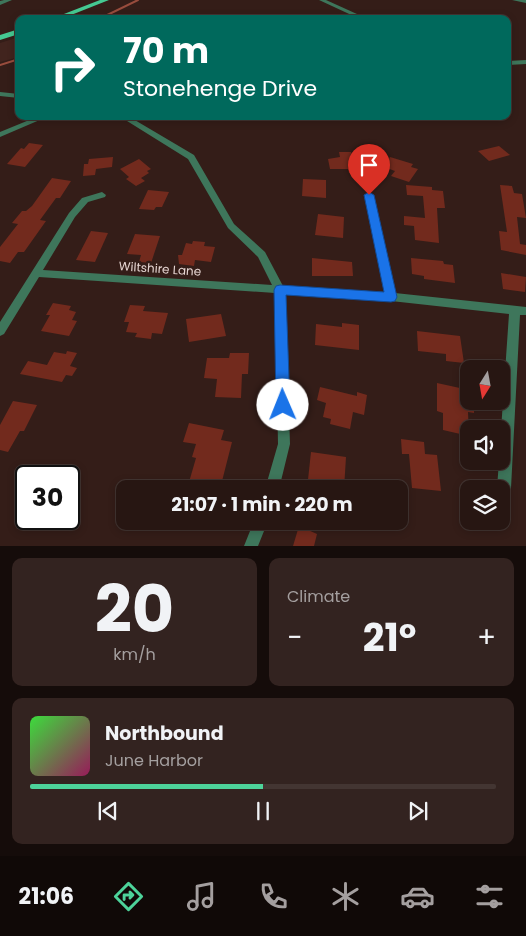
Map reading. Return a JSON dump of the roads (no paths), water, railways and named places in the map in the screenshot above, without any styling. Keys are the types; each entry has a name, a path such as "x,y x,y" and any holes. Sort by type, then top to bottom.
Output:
{"main road":[{"path":"65,15 106,0"},
{"path":"0,38 15,32"}],"street":[{"path":"0,3 9,0"},
{"path":"322,0 356,15"},
{"path":"515,0 526,1"},
{"path":"511,63 526,62"},
{"path":"0,94 15,96"},
{"path":"0,135 36,120"},
{"path":"129,120 191,157 231,226 262,256 280,290 284,444 274,480"},
{"path":"0,331 38,273 72,215 85,200 102,195"},
{"path":"369,195 391,297"},
{"name":"Wiltshire Lane","path":"38,273 391,297 521,310"},
{"path":"505,480 521,310"},
{"path":"251,546 257,530"}],"waterway":[{"path":"107,15 138,0"},
{"path":"0,65 15,60"}]}
